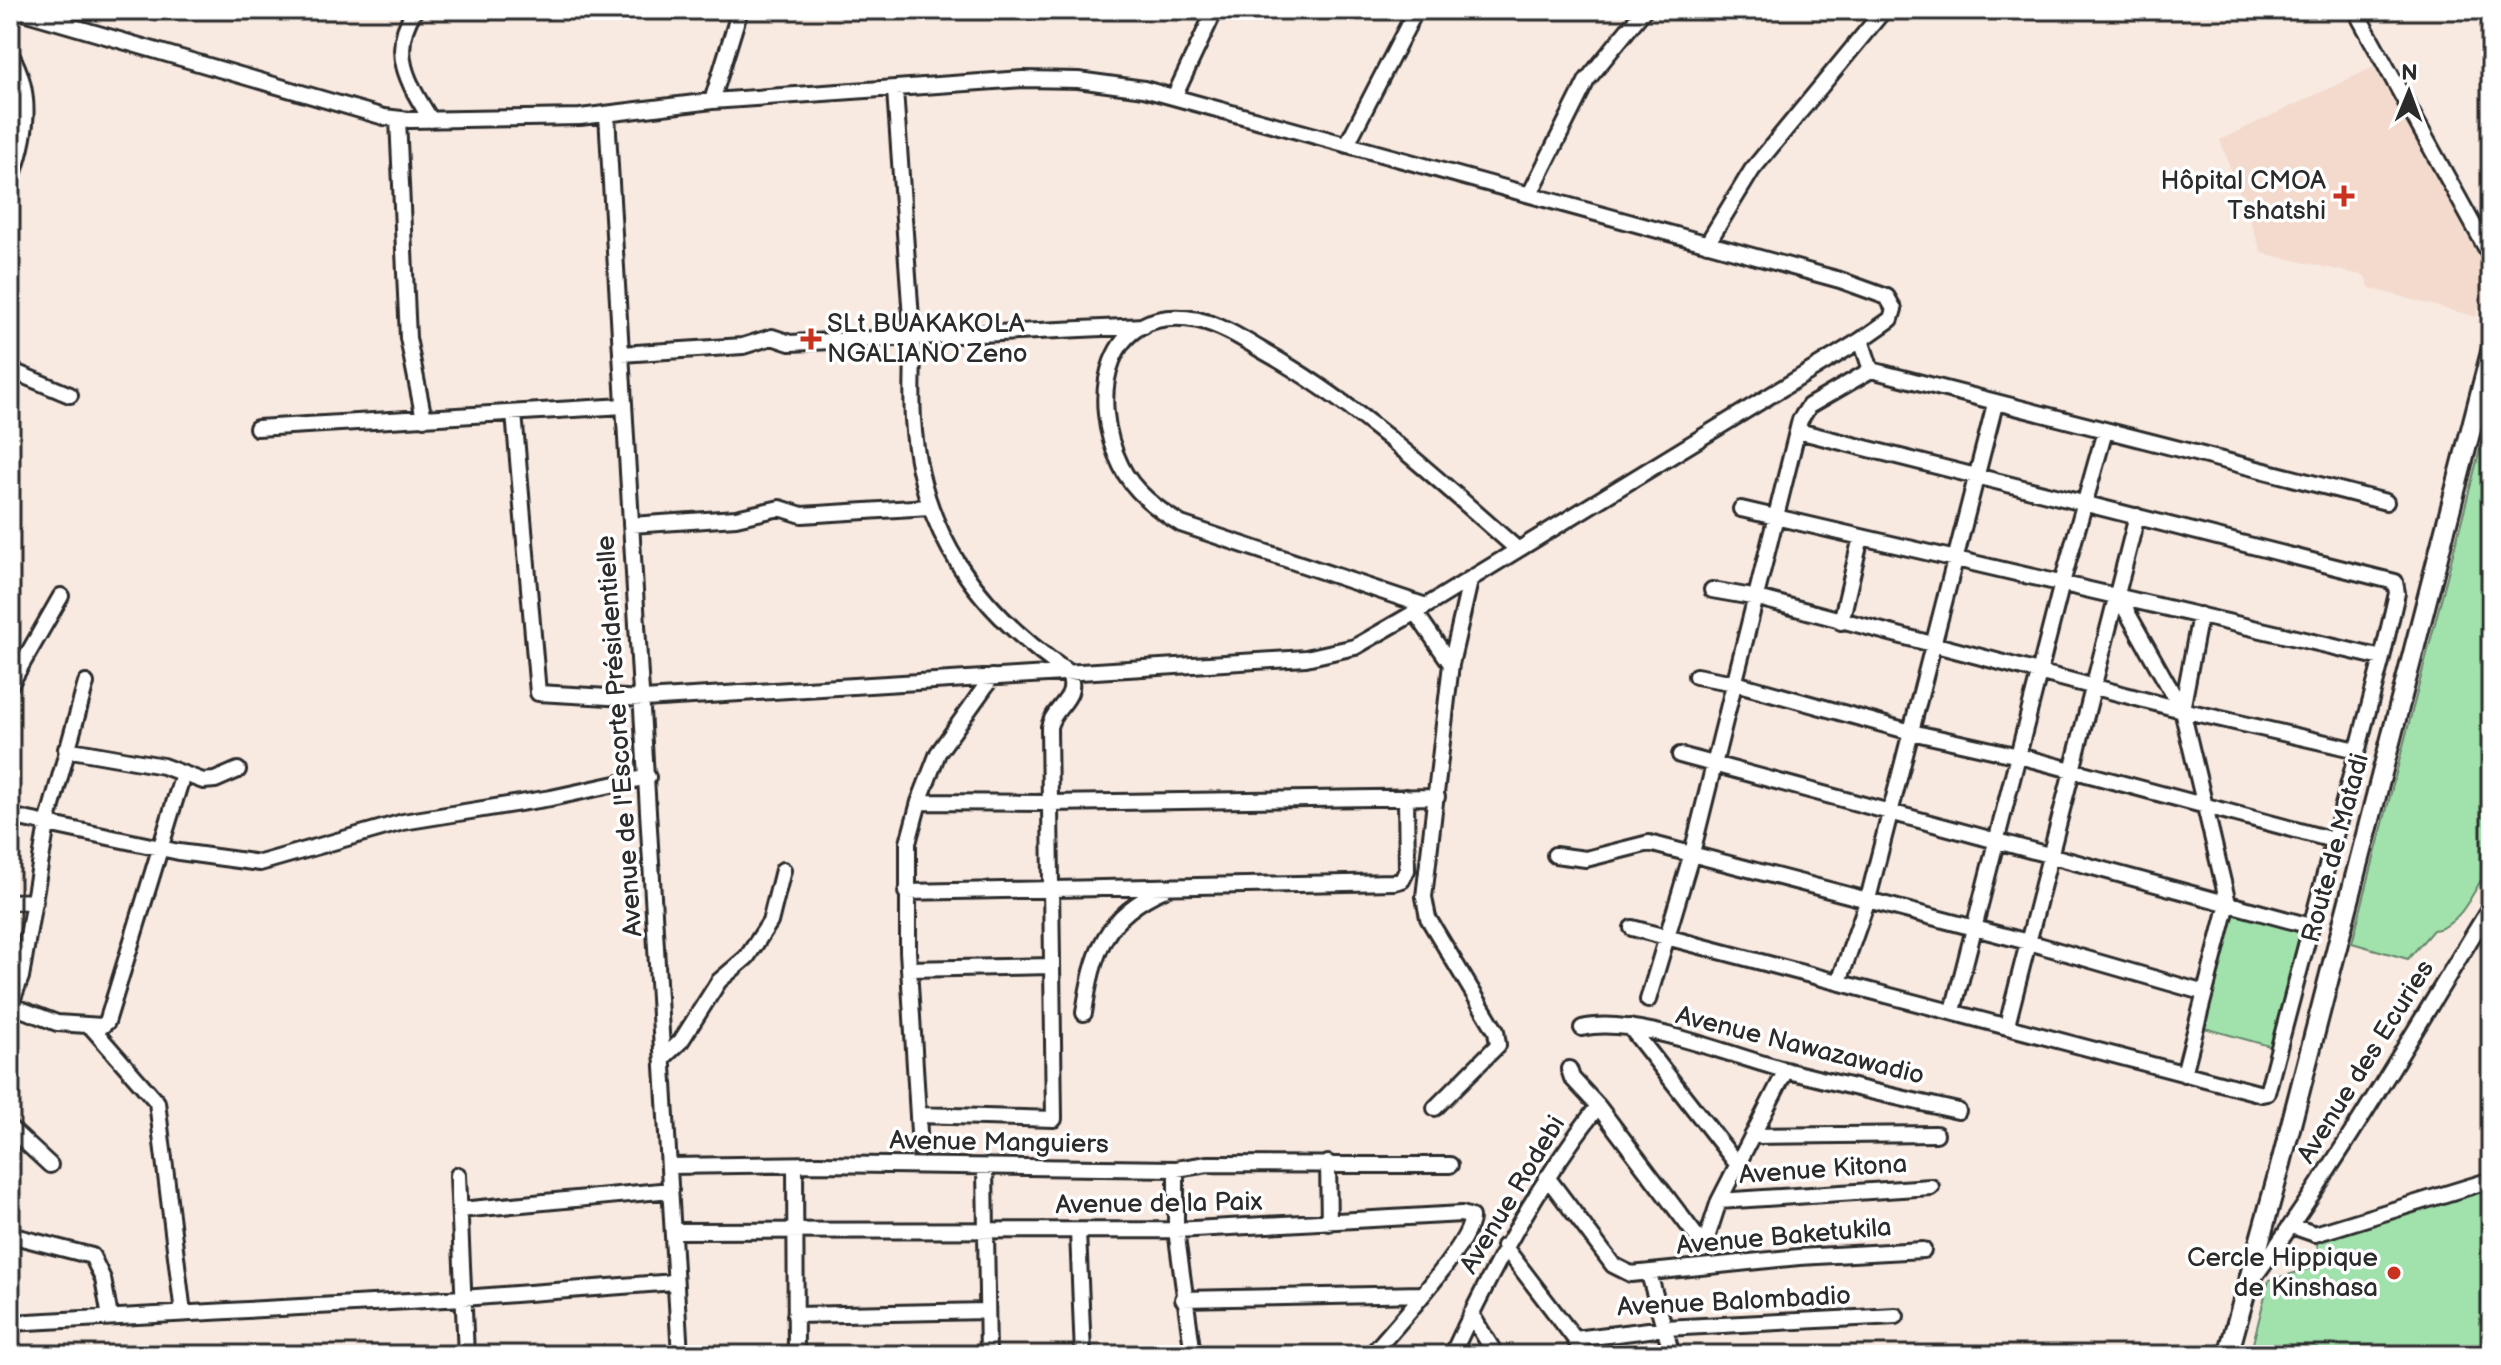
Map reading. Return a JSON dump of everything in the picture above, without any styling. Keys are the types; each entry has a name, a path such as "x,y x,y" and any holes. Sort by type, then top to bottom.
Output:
{"main road":[{"name":"Route de Matadi","path":"2228,1355 2491,352"}],"street":[{"path":"16,10 398,119 607,115 712,101 1051,79 1115,84 1175,95 1840,280 1887,297 1894,309 1891,319 1861,340 1517,549 1470,581 1355,647 1330,655 644,699 538,693 514,413"},
{"path":"57,22 71,10"},
{"path":"415,10 407,22 401,44 401,63 410,86 431,120"},
{"path":"712,101 740,10"},
{"path":"1175,95 1215,10"},
{"path":"1347,144 1416,10"},
{"path":"1530,194 1587,80 1644,10"},
{"path":"1707,244 1752,170 1884,10"},
{"path":"2360,10 2360,19 2487,243 2491,257"},
{"path":"10,53 19,69 27,115 22,146 10,183"},
{"path":"895,90 912,337 914,431 929,507 959,568 973,588 1025,643 1069,673"},
{"name":"Avenue de l'Escorte Présidentielle","path":"607,115 644,699 680,1355"},
{"path":"398,119 408,338 424,419"},
{"path":"621,354 743,346 772,337 790,343 1144,326 1177,318 1199,320 1222,328 1319,382 1362,414 1517,549"},
{"path":"1144,326 1119,343 1107,368 1104,402 1108,434 1121,467 1134,487 1161,512 1181,524 1420,609 1451,664"},
{"path":"1861,340 1871,370"},
{"path":"10,370 70,395"},
{"path":"1648,1000 1692,853 1711,765 1758,598 1803,412 1809,406 1871,370 2386,502"},
{"path":"1839,982 1868,899 1953,558 1995,404"},
{"path":"257,428 624,406"},
{"path":"1632,928 2266,1094 2382,658 2398,587 2395,582 1798,431"},
{"path":"1953,1011 1977,928 2062,583 2105,431"},
{"path":"631,525 736,518 780,508 802,515 929,507"},
{"path":"1741,509 2382,658"},
{"path":"2007,1025 2074,774 2137,516"},
{"path":"1841,622 1861,537"},
{"path":"1435,1108 1498,1045 1496,1031 1425,908 1451,664 1470,581"},
{"path":"1712,590 1758,598 1932,646 2042,670 2182,710 2357,750"},
{"path":"11,682 61,596"},
{"path":"2118,596 2182,710 2228,903 2184,1074"},
{"path":"2182,710 2200,615"},
{"path":"918,1115 1054,1119 1049,727 1051,717 1070,698 1069,673"},
{"path":"1696,676 1735,683 1911,732 2019,756 2074,774 2333,840"},
{"path":"920,1149 906,856 919,802 938,753 992,677"},
{"path":"86,683 47,824 21,977 10,1006 57,1023 92,1028 102,1026 110,1014 183,774"},
{"path":"66,749 163,766 183,774 215,780 238,770"},
{"path":"1680,755 2310,926"},
{"path":"10,816 231,862 260,863 403,822 551,798 648,777"},
{"path":"906,892 1402,880 1407,870 1406,797"},
{"path":"919,802 1437,797"},
{"path":"1555,855 1586,859 1649,843 1977,928 2205,993"},
{"path":"663,1058 681,1041 719,981 747,957 770,922 783,870"},
{"path":"1084,1013 1093,959 1111,927 1138,903 1172,886"},
{"path":"10,902 35,901"},
{"name":"Avenue des Ecuries","path":"2245,1290 2292,1226 2491,906"},
{"path":"909,969 1051,966"},
{"name":"Avenue Nawazawadio","path":"1582,1028 1599,1024 1629,1026 1786,1070 1958,1111"},
{"path":"1629,1026 1737,1164"},
{"path":"92,1028 157,1102 183,1313"},
{"path":"1569,1069 1572,1078 1598,1106 1703,1245"},
{"path":"1704,1266 1703,1245 1719,1201 1786,1070"},
{"name":"Avenue Rodebi","path":"1452,1355 1504,1246 1547,1177 1598,1106"},
{"path":"10,1128 50,1165"},
{"path":"1752,1136 1936,1134"},
{"path":"1328,1163 1329,1223"},
{"name":"Avenue Manguiers","path":"670,1166 1176,1169 1208,1164 1450,1165"},
{"path":"795,1165 796,1355"},
{"path":"985,1169 988,1355"},
{"path":"1176,1169 1176,1230 1193,1355"},
{"path":"458,1175 466,1355"},
{"path":"1547,1177 1613,1265 1623,1272 1649,1274 1672,1355"},
{"path":"2292,1226 2315,1234 2491,1180"},
{"name":"Avenue Kitona","path":"1719,1201 1931,1187"},
{"path":"460,1210 671,1190"},
{"name":"Avenue de la Paix","path":"673,1231 1176,1230 1462,1214 1471,1217 1471,1226 1423,1294 1371,1355"},
{"path":"1078,1231 1083,1355"},
{"path":"2261,1232 2280,1242"},
{"path":"10,1235 92,1256 103,1279 110,1317"},
{"path":"1504,1246 1575,1339 1583,1355"},
{"name":"Avenue Baketukila","path":"1649,1274 1704,1266 1923,1250"},
{"path":"10,1323 463,1298 675,1282"},
{"path":"1183,1299 1423,1294"},
{"path":"795,1315 987,1311"},
{"path":"1471,1314 1496,1355"},
{"name":"Avenue Balombadio","path":"1575,1339 1665,1328 1896,1316"}],"shaded area":[{"name":"Hôpital CMOA Tshatshi","path":"2376,66 2486,269 2476,317 2370,288 2365,276 2262,253 2220,140"}],"green space":[{"path":"2491,407 2491,863 2460,914 2443,928 2433,930 2408,959 2352,943"},
{"path":"2232,909 2305,929 2273,1047 2201,1027"},
{"name":"Cercle Hippique de Kinshasa","path":"2491,1186 2491,1355 2250,1355 2269,1280 2324,1265 2315,1239"}],"place":[{"name":"Hôpital CMOA Tshatshi","path":"2344,196"},
{"name":"SLt BUAKAKOLA NGALIANO Zeno","path":"811,339"},
{"name":"Cercle Hippique de Kinshasa","path":"2394,1273"}]}
